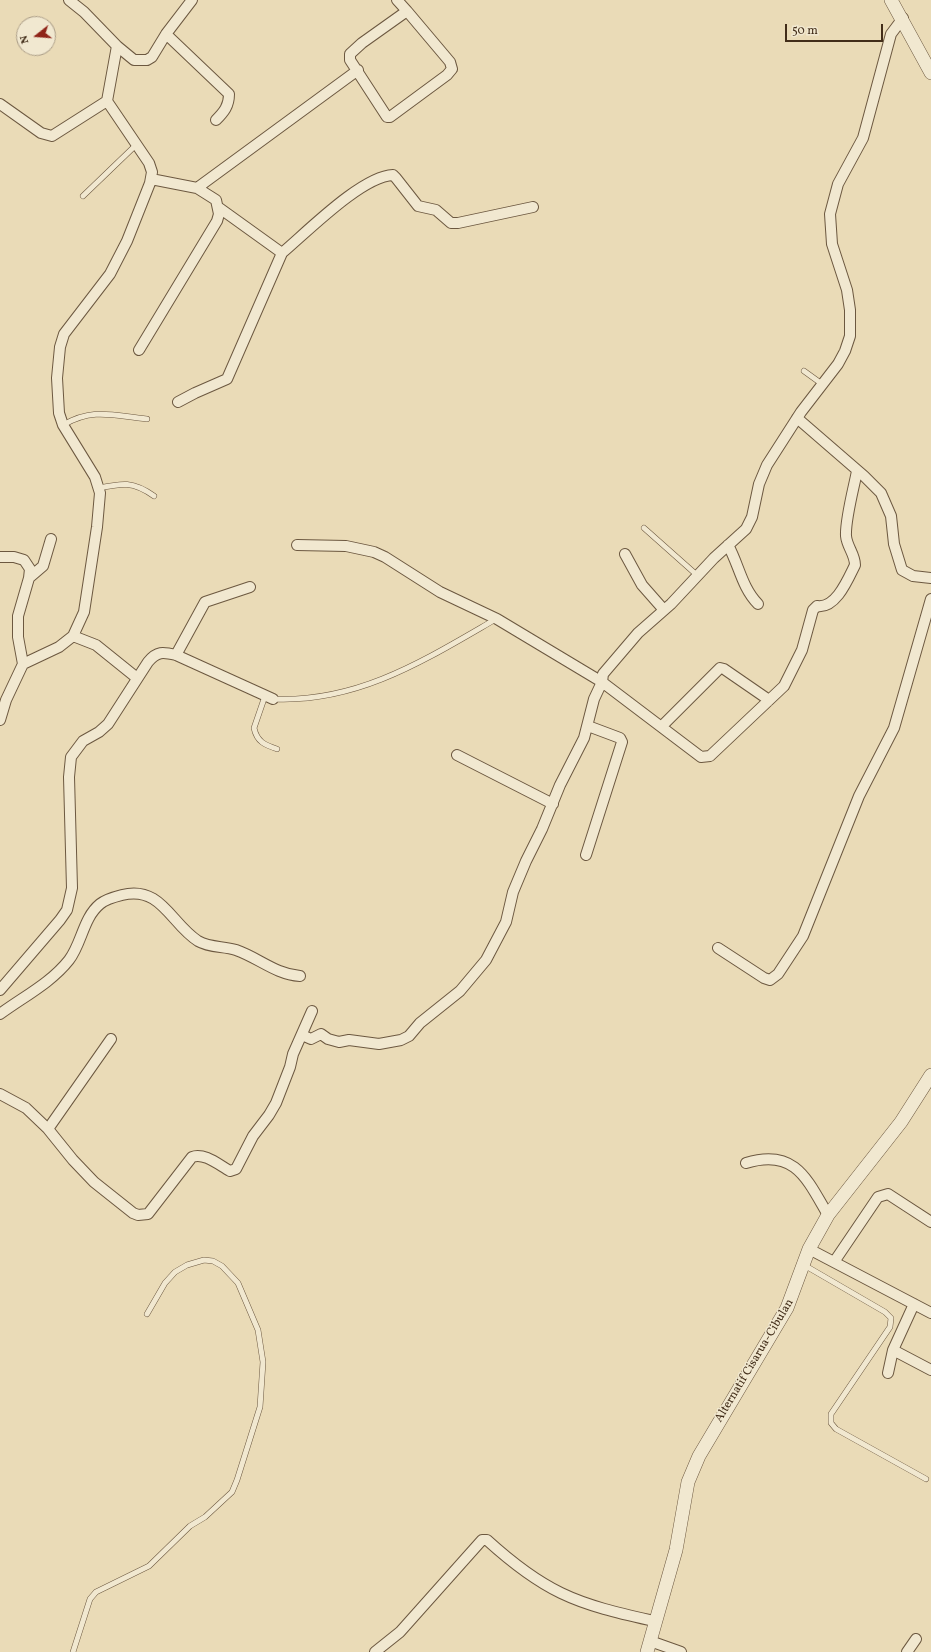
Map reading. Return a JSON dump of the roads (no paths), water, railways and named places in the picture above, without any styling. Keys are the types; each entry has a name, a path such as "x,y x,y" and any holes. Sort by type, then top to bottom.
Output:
{"street":[{"path":"69,0 84,12 117,46 134,60 147,60 152,57 166,34 192,0"},
{"path":"397,0 407,10 452,66 450,73 390,117 387,117 358,70 350,60 350,54 362,43 407,10"},
{"path":"891,0 931,72"},
{"path":"302,1035 312,1039 321,1034 334,1041 349,1040 379,1044 401,1040 409,1036 420,1023 460,991 486,960 500,936 506,922 512,892 553,804 566,772 584,738 594,699 602,682 603,674 623,649 698,577 750,523 763,474 797,418 838,364 850,336 848,300 831,233 830,223 833,203 842,174 863,138 891,34 902,18"},
{"path":"166,34 229,94 229,102 216,120"},
{"path":"23,664 59,646 73,636 84,612 97,527 99,488 88,464 63,425 59,413 57,378 60,347 64,334 114,267 138,217 151,179 152,172 150,163 136,145 107,101 117,46"},
{"path":"197,188 358,70"},
{"path":"0,104 41,133 52,136 107,101"},
{"path":"178,402 194,393 227,379 282,253 338,205 374,179 393,175 418,206 436,210 451,223 458,223 533,207"},
{"path":"139,350 217,221 218,207 216,200 197,188 151,179"},
{"path":"218,207 282,253"},
{"path":"797,418 881,493 891,516 894,544 902,570 913,576 931,578"},
{"path":"297,545 346,546 374,552 394,562 455,601 497,619 602,682 701,757 710,756 784,686 802,650 813,610 817,606 824,607 829,605 845,584 855,565 853,555 847,546 846,533 857,471"},
{"path":"29,578 43,566 51,539"},
{"path":"728,545 739,568 745,586 758,604"},
{"path":"625,554 642,585 664,610"},
{"path":"0,556 14,557 24,560 30,569 29,578 18,616 18,637 23,664 6,700 0,720"},
{"path":"176,656 204,602 250,587"},
{"path":"718,948 764,978 770,980 778,974 803,936 859,796 894,728 931,598"},
{"path":"73,636 96,645 138,678"},
{"path":"0,990 67,910 72,888 69,778 71,757 83,741 99,732 108,724 154,655 161,652 176,656 269,698"},
{"path":"662,726 720,668 724,669 769,700"},
{"path":"586,855 622,742 620,738 615,735 588,726"},
{"path":"457,755 553,804"},
{"path":"0,1014 47,981 70,959 89,918 99,905 105,900 131,893 143,893 150,897 169,911 184,929 198,941 211,946 235,950 281,973 300,976"},
{"path":"0,1094 26,1108 48,1129 72,1160 94,1182 132,1213 144,1215 148,1214 192,1157 197,1154 202,1155 230,1171 236,1169 253,1136 276,1103 312,1011"},
{"path":"48,1129 111,1039"},
{"name":"Alternatif Cisarua-Cibulan","path":"648,1646 654,1621 676,1550 692,1471 705,1445 788,1308 809,1249 828,1215 901,1122 931,1075"},
{"path":"746,1163 757,1160 778,1160 794,1167 807,1179 828,1215"},
{"path":"834,1262 878,1197 888,1194 931,1222"},
{"path":"809,1249 931,1313"},
{"path":"888,1373 893,1350 914,1304"},
{"path":"893,1350 931,1370"},
{"path":"375,1652 400,1632 482,1540 487,1540 516,1564 560,1592 580,1601 654,1621"},
{"path":"907,1652 916,1639"},
{"path":"648,1646 681,1652"}],"lane":[{"path":"83,196 136,145"},
{"path":"804,371 822,384"},
{"path":"63,425 77,417 98,414 147,419"},
{"path":"99,488 120,484 134,485 154,496"},
{"path":"644,528 698,577"},
{"path":"277,750 256,738 254,728 269,698 299,700 320,698 360,688 411,666 497,619"},
{"path":"73,1652 90,1599 96,1592 148,1566 190,1526 205,1517 232,1492 238,1480 260,1407 263,1362 258,1330 238,1284 222,1266 212,1261 204,1260 192,1263 175,1272 165,1283 147,1314"},
{"path":"804,1264 885,1312 891,1318 890,1327 831,1414 831,1423 836,1429 926,1479"}]}
